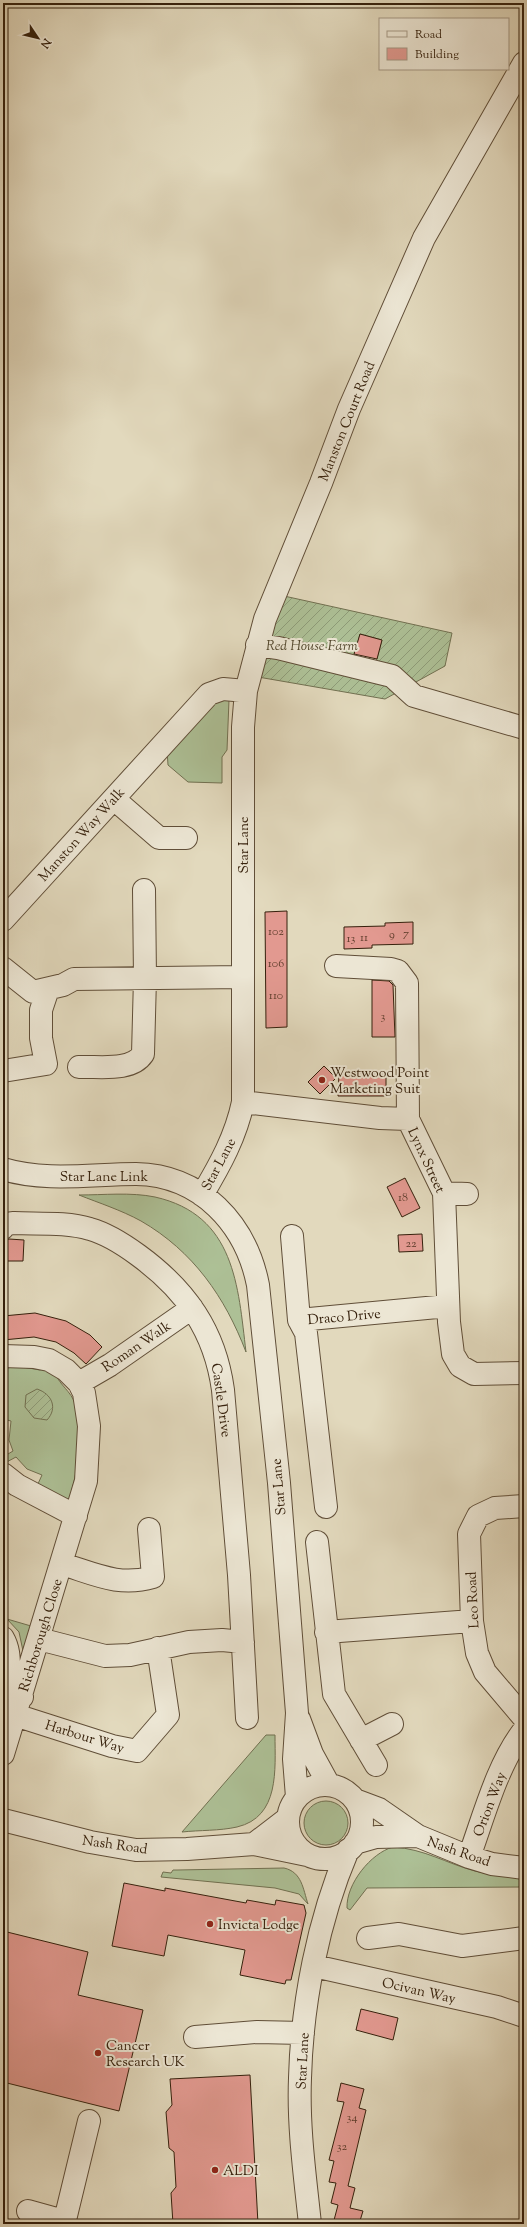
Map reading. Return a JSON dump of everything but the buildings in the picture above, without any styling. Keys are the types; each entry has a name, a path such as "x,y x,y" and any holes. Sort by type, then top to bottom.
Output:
{"street":[{"name":"Manston Court Road","path":"246,691 265,619 322,483 349,410 424,238 524,63"},
{"path":"257,645 278,648 392,676 414,696 524,728"},
{"name":"Manston Way Walk","path":"3,920 209,694 223,689 246,691"},
{"name":"Star Lane","path":"246,691 243,727 243,1102 238,1123 230,1145 202,1195 214,1204 235,1227 250,1254 258,1285 279,1483 296,1713 294,1759 297,1797"},
{"path":"114,799 160,838 186,838"},
{"path":"80,1067 127,1065 140,1059 144,1048 144,890"},
{"path":"336,966 391,969 398,971 407,983 408,1120"},
{"path":"3,968 33,992 63,985 74,979 242,976"},
{"path":"3,1071 46,1064 41,1038 41,1010 48,988"},
{"name":"Lynx Street","path":"243,1102 367,1117 408,1120 444,1193 448,1306 453,1354 460,1366 474,1374 524,1373"},
{"name":"Star Lane Link","path":"3,1169 42,1176 137,1174 154,1176 186,1186 202,1195"},
{"path":"444,1193 467,1194"},
{"name":"Castle Drive","path":"3,1228 6,1224 14,1223 75,1226 99,1232 122,1243 163,1274 179,1289 192,1308 211,1342 220,1370 237,1555 247,1718"},
{"name":"Draco Drive","path":"292,1236 299,1320 448,1306"},
{"name":"Roman Walk","path":"79,1383 110,1365 192,1308"},
{"path":"299,1320 306,1333 326,1507"},
{"name":"Richborough Close","path":"3,1356 34,1357 50,1360 66,1370 79,1383 87,1403 89,1450 86,1481 3,1754"},
{"path":"3,1474 17,1485 76,1516"},
{"name":"Leo Road","path":"524,1506 494,1508 478,1516 469,1534 472,1620 476,1653 485,1672 524,1718"},
{"path":"62,1564 123,1582 138,1582 153,1577 148,1529"},
{"path":"317,1542 334,1694 376,1765"},
{"path":"326,1632 472,1620"},
{"path":"3,1638 8,1657 5,1678 7,1685 14,1694 18,1706"},
{"path":"39,1639 105,1656 130,1655 158,1648 206,1641 243,1642"},
{"name":"Harbour Way","path":"18,1706 112,1746 137,1751 168,1715 158,1648"},
{"name":"Star Lane","path":"296,1713 312,1754 329,1785"},
{"path":"361,1740 392,1724"},
{"name":"Orion Way","path":"468,1858 513,1744 524,1730"},
{"path":"329,1785 348,1793 355,1800 360,1810 362,1822 360,1833 351,1847 337,1857 325,1859 309,1856 298,1848 288,1829 288,1818 292,1803 297,1797 306,1790 317,1786 329,1785"},
{"name":"Nash Road","path":"355,1800 379,1809 418,1836 468,1858 492,1864 524,1868"},
{"path":"254,1844 288,1818"},
{"name":"Nash Road","path":"3,1820 90,1842 136,1850 187,1849 254,1844 309,1856"},
{"name":"Nash Road","path":"351,1847 376,1836 418,1836"},
{"name":"Star Lane","path":"310,2224 302,2146 300,2086 303,2033 314,1966 329,1900 351,1847"},
{"name":"Star Lane","path":"309,1856 322,1875 329,1900"},
{"path":"368,1938 399,1934 462,1946 524,1938"},
{"name":"Ocivan Way","path":"314,1966 490,2006 524,2016"},
{"path":"195,2037 256,2032 303,2033"},
{"path":"28,2211 64,2223 90,2122"}],"green space":[{"name":"Red House Farm","path":"284,596 452,633 445,666 385,699 258,677","holes":["360,634 382,640 375,666 353,660"]},
{"path":"214,699 229,700 227,750 222,757 222,783 188,782 168,765 167,750"},
{"path":"79,1195 146,1195 182,1206 202,1220 217,1237 228,1256 240,1302 246,1352 238,1332 217,1294 192,1261 160,1233 141,1221 118,1210"},
{"path":"17,1366 40,1370 47,1366 55,1371 60,1382 73,1399 77,1409 80,1444 77,1468 72,1489 75,1495 71,1504 37,1486 42,1475 27,1469 16,1457 3,1464 3,1457 13,1451 9,1440 11,1421 3,1419 3,1369"},
{"path":"37,1389 46,1394 52,1402 52,1411 47,1420 34,1418 25,1407 26,1395"},
{"path":"7,1619 31,1626 23,1651 19,1632"},
{"path":"266,1735 275,1735 275,1762 272,1790 268,1802 261,1813 251,1822 237,1827 182,1832"},
{"path":"322,1801 330,1801 335,1802 342,1807 347,1814 347,1832 342,1839 335,1844 322,1845 314,1842 307,1835 304,1827 304,1819 307,1811 314,1804"},
{"path":"393,1847 415,1850 475,1871 524,1877 524,1887 367,1888 350,1910 347,1908 351,1889 361,1871 376,1856"},
{"path":"284,1868 295,1873 298,1877 303,1887 308,1904 299,1894 275,1888 161,1877 163,1872 171,1873 173,1870"}],"place":[{"name":"Westwood Point Marketing Suit","path":"322,1080"},
{"name":"Invicta Lodge","path":"210,1924"},
{"name":"Cancer Research UK","path":"98,2053"},
{"name":"ALDI","path":"215,2170"}]}
